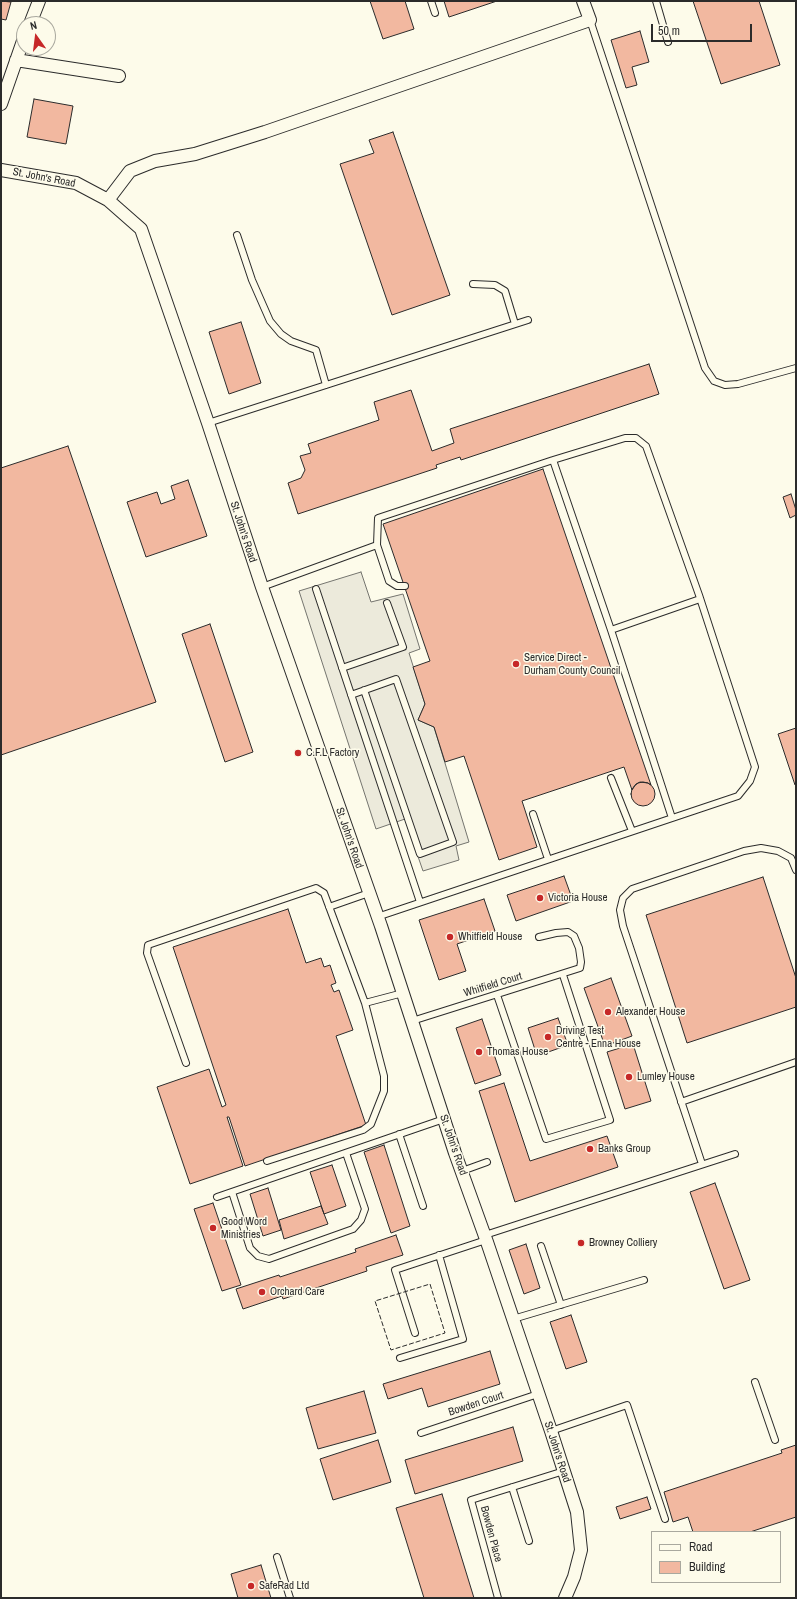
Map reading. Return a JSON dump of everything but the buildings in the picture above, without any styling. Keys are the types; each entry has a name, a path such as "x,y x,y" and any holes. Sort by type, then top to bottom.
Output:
{"street":[{"path":"33,16 39,1"},
{"path":"108,200 130,172 155,161 195,154 265,132 590,20 583,1"},
{"path":"1,104 17,56"},
{"path":"16,60 118,76"},
{"name":"St. John's Road","path":"1,170 76,183 108,200 141,228 208,423 262,587 377,917 444,1119 486,1237 577,1512 581,1550 574,1577 565,1598"}],"lane":[{"path":"431,1 435,13"},
{"path":"656,1 668,42"},
{"path":"590,20 705,368 714,381 725,385 738,384 796,368"},
{"path":"236,235 252,280 270,321 281,334 291,341 316,350 326,385"},
{"path":"473,284 495,285 505,291 515,324"},
{"path":"208,423 528,320"},
{"path":"377,917 738,796 750,782 755,767 700,599 646,446 636,438 625,438 553,460 378,518 377,545 389,581 397,586 405,586"},
{"path":"553,460 612,630 672,818"},
{"path":"262,587 377,545"},
{"path":"316,589 420,902"},
{"path":"612,630 700,599"},
{"path":"342,668 402,647 388,603"},
{"path":"351,695 396,679 453,842 420,854 364,690"},
{"path":"612,778 632,831"},
{"path":"533,814 548,859"},
{"path":"702,1164 623,926 620,910 623,898 632,889 744,851 761,848 778,851 791,858 796,870"},
{"path":"186,1063 147,953 148,945 316,888 324,893 365,1003 384,1076 384,1091 371,1124 363,1130 267,1161"},
{"path":"329,907 368,893"},
{"name":"Whitfield Court","path":"412,1021 563,975 580,968 581,962 579,948 574,936 568,932 556,932 539,937"},
{"path":"497,995 546,1139 610,1120 563,975"},
{"path":"365,1003 403,993"},
{"path":"681,1102 796,1062"},
{"path":"217,1197 444,1119"},
{"path":"399,1134 423,1206"},
{"path":"232,1192 250,1248 258,1256 269,1259 353,1229 361,1220 365,1209 346,1152"},
{"path":"415,1333 394,1270 486,1237 735,1154"},
{"path":"462,1171 487,1162"},
{"path":"541,1246 561,1305"},
{"path":"400,1358 463,1339 439,1255"},
{"path":"513,1319 644,1280"},
{"path":"755,1382 775,1440"},
{"name":"Bowden Court","path":"421,1433 538,1394"},
{"path":"551,1431 627,1405 665,1519"},
{"name":"Bowden Place","path":"498,1598 471,1500 564,1471"},
{"path":"512,1487 529,1541"},
{"path":"277,1557 290,1598"}],"shaded area":[{"path":"361,572 371,602 403,594 420,649 409,653 425,704 418,720 434,727 469,842 456,846 459,860 423,871 405,819 376,829 299,591"}],"fence":[{"path":"430,1284 445,1333 391,1350 375,1301 430,1284"}],"place":[{"name":"Service Direct - Durham County Council","path":"516,664"},
{"name":"C.F.L Factory","path":"298,753"},
{"name":"Victoria House","path":"540,898"},
{"name":"Whitfield House","path":"450,937"},
{"name":"Alexander House","path":"608,1012"},
{"name":"Driving Test Centre - Enna House","path":"548,1037"},
{"name":"Thomas House","path":"479,1052"},
{"name":"Lumley House","path":"629,1077"},
{"name":"Banks Group","path":"590,1149"},
{"name":"Good Word Ministries","path":"213,1228"},
{"name":"Browney Colliery","path":"581,1243"},
{"name":"Orchard Care","path":"262,1292"},
{"name":"SafeRad Ltd","path":"251,1586"}]}
